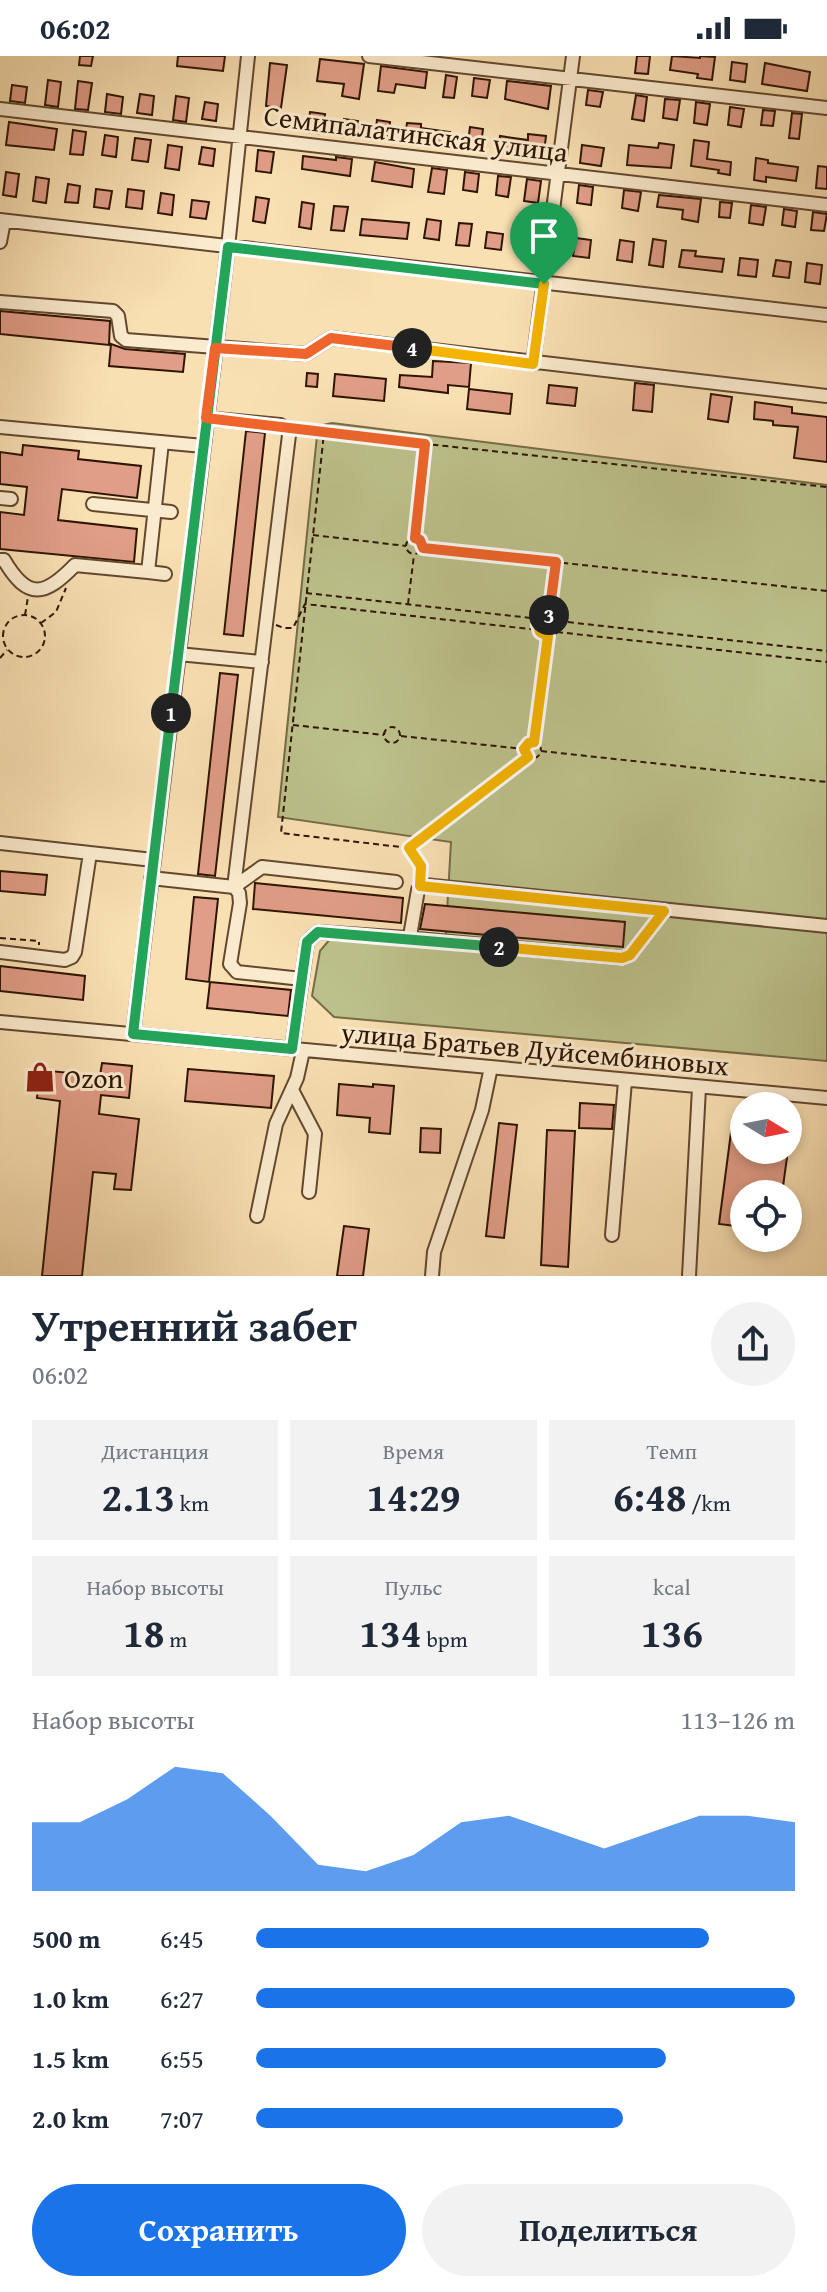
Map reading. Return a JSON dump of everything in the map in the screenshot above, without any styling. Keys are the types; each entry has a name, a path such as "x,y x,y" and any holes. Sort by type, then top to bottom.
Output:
{"street":[{"path":"133,1034 228,247 248,56"},
{"path":"369,56 827,108"},
{"path":"533,364 573,56"},
{"name":"Семипалатинская улица","path":"0,109 827,205"},
{"path":"0,242 2,220 827,315"},
{"path":"0,302 113,311 118,316 121,336 126,340 306,354 331,338 827,396"},
{"path":"206,418 280,425 287,429 289,435 234,887 239,893 240,903 230,964 237,972 302,979"},
{"path":"0,427 203,446"},
{"path":"148,572 162,442"},
{"path":"93,504 171,512"},
{"path":"0,560 4,560 15,579 30,588 45,589 57,584 75,565 165,574"},
{"path":"178,654 262,662"},
{"path":"0,843 153,860"},
{"path":"0,952 65,960 72,957 90,853"},
{"path":"151,878 234,887 262,867 396,882"},
{"path":"407,938 412,931 420,886 827,926"},
{"path":"257,1216 276,1124 292,1090 307,942 318,932 622,958 630,955 664,911"},
{"name":"улица Братьев Дуйсембиновых","path":"0,1022 827,1098"},
{"path":"432,1276 434,1252 482,1110 491,1067"},
{"path":"612,1235 625,1081"},
{"path":"689,1276 699,1088"},
{"path":"292,1090 315,1134 309,1192"}],"path":[{"path":"287,429 827,487"},
{"path":"324,433 281,833 409,848 528,757 536,758 541,746 534,742 524,749"},
{"path":"415,538 425,444"},
{"path":"313,535 406,546"},
{"path":"415,538 420,540 423,548 414,555 407,551 406,546 410,539 415,538"},
{"path":"423,548 827,591"},
{"path":"408,605 414,555"},
{"path":"549,615 556,562"},
{"path":"41,623 56,612 68,585"},
{"path":"25,615 30,588"},
{"path":"306,593 540,619 549,615"},
{"path":"267,617 277,626 293,628 305,604"},
{"path":"305,604 539,630 548,636"},
{"path":"394,614 395,604"},
{"path":"439,619 441,609"},
{"path":"485,624 486,613"},
{"path":"25,615 41,623 45,634 39,650 23,657 8,649 3,638 6,626 14,618 25,615"},
{"path":"549,615 558,621 827,651"},
{"path":"539,630 540,619"},
{"path":"557,632 558,621"},
{"path":"613,638 614,627"},
{"path":"548,636 557,632 827,662"},
{"path":"660,644 661,633"},
{"path":"534,742 548,636"},
{"path":"706,649 707,638"},
{"path":"753,654 754,643"},
{"path":"0,658 8,649"},
{"path":"293,725 384,735"},
{"path":"384,735 386,730 393,727 398,729 401,736"},
{"path":"384,735 390,744 401,736"},
{"path":"401,736 524,749"},
{"path":"524,749 528,757"},
{"path":"541,751 827,782"},
{"path":"409,848 421,866 420,886"},
{"path":"0,938 39,941 38,956"}],"green space":[{"path":"332,423 827,485 827,1061 334,1017 312,996 320,951 330,939 445,947 451,842 278,817 318,426"}],"building":[{"path":"80,56 93,56 91,66 79,65"},
{"path":"178,56 225,56 223,71 177,66"},
{"path":"637,56 650,56 648,74 635,73"},
{"path":"672,56 715,57 712,80 697,78 698,74 670,70"},
{"path":"320,59 364,64 359,99 342,96 344,84 317,81"},
{"path":"732,62 747,64 745,82 730,80"},
{"path":"270,63 287,65 281,108 266,106"},
{"path":"765,63 810,72 807,91 762,84"},
{"path":"381,66 427,72 425,88 396,84 394,93 378,91"},
{"path":"446,75 457,77 454,98 443,97"},
{"path":"474,78 490,80 487,98 472,96"},
{"path":"48,80 61,82 58,107 45,105"},
{"path":"78,81 92,83 88,110 75,109"},
{"path":"507,81 551,86 548,109 505,99"},
{"path":"12,85 27,87 25,103 10,101"},
{"path":"588,90 603,92 600,107 586,105"},
{"path":"107,94 123,97 121,114 105,112"},
{"path":"140,94 154,96 152,115 137,113"},
{"path":"636,95 647,97 644,121 632,119"},
{"path":"176,96 189,98 186,122 173,120"},
{"path":"665,99 680,100 677,120 663,118"},
{"path":"205,102 218,104 216,121 202,119"},
{"path":"696,102 710,104 707,125 694,123"},
{"path":"730,107 744,109 741,127 728,125"},
{"path":"763,110 775,111 773,126 761,125"},
{"path":"310,112 325,114 322,134 307,132"},
{"path":"792,113 802,114 799,139 789,138"},
{"path":"344,119 358,121 356,138 341,136"},
{"path":"377,120 390,122 388,138 375,136"},
{"path":"9,122 57,129 54,150 6,145"},
{"path":"407,123 450,132 448,147 404,140"},
{"path":"470,127 483,129 480,152 467,150"},
{"path":"73,130 86,132 83,155 70,154"},
{"path":"528,134 546,136 544,152 512,148 511,154 498,152 500,136 528,140"},
{"path":"105,135 118,137 116,157 102,155"},
{"path":"135,138 151,140 148,162 132,160"},
{"path":"694,140 709,142 707,159 731,162 730,175 691,166"},
{"path":"659,143 674,145 671,168 627,165 629,145 658,148"},
{"path":"168,145 182,147 179,170 165,168"},
{"path":"582,145 604,148 601,166 580,163"},
{"path":"202,147 215,149 213,166 199,164"},
{"path":"258,150 274,152 271,173 256,171"},
{"path":"303,156 352,159 350,176 302,169"},
{"path":"756,158 798,167 796,181 766,177 766,182 754,180"},
{"path":"375,162 414,169 412,187 372,181"},
{"path":"818,166 827,167 827,189 816,188"},
{"path":"432,168 447,170 444,194 428,192"},
{"path":"6,172 19,174 16,197 3,195"},
{"path":"465,172 479,174 477,192 463,190"},
{"path":"498,176 511,177 508,197 496,195"},
{"path":"36,177 49,179 46,203 33,201"},
{"path":"527,179 541,181 538,203 524,201"},
{"path":"68,184 80,186 78,203 65,202"},
{"path":"579,185 593,187 591,205 577,203"},
{"path":"96,189 112,191 109,209 94,207"},
{"path":"128,189 144,191 142,209 126,207"},
{"path":"624,190 641,192 638,211 622,208"},
{"path":"161,193 174,195 172,215 158,213"},
{"path":"659,195 701,199 698,222 682,219 683,210 657,207"},
{"path":"256,197 269,199 265,223 253,221"},
{"path":"192,200 209,202 206,219 190,217"},
{"path":"302,202 314,204 311,229 299,227"},
{"path":"720,202 732,203 730,218 719,217"},
{"path":"751,205 766,207 763,225 749,223"},
{"path":"334,206 348,207 344,231 331,230"},
{"path":"784,209 797,211 795,227 782,225"},
{"path":"813,212 827,214 824,231 811,230"},
{"path":"362,219 409,223 407,239 360,235"},
{"path":"427,219 441,221 439,240 424,238"},
{"path":"459,223 472,224 469,246 456,245"},
{"path":"487,232 503,234 501,250 485,248"},
{"path":"521,233 536,235 533,255 518,253"},
{"path":"576,238 591,240 589,258 573,256"},
{"path":"653,239 666,241 663,267 649,265"},
{"path":"620,240 634,242 632,262 617,260"},
{"path":"682,250 696,251 695,256 724,259 722,272 679,267"},
{"path":"740,258 758,260 756,277 738,275"},
{"path":"776,260 791,262 789,278 773,276"},
{"path":"807,263 822,265 820,284 805,282"},
{"path":"0,311 110,321 109,345 0,334"},
{"path":"111,344 125,349 185,354 183,372 109,366"},
{"path":"433,361 471,363 469,387 448,385 448,393 399,387 400,375 432,377"},
{"path":"307,373 318,374 317,387 306,386"},
{"path":"335,374 386,379 384,401 333,396"},
{"path":"635,383 654,385 652,412 633,410"},
{"path":"549,385 577,388 575,406 547,403"},
{"path":"469,389 512,394 510,414 467,409"},
{"path":"711,394 732,397 728,422 708,419"},
{"path":"755,402 792,407 792,413 827,417 827,462 794,458 798,427 773,425 773,421 754,419"},
{"path":"246,431 265,433 243,636 224,634"},
{"path":"23,445 79,451 78,459 141,466 137,498 62,489 58,520 137,529 134,562 0,549 0,512 24,515 27,487 0,484 0,452 22,455"},
{"path":"220,673 238,675 215,876 198,874"},
{"path":"0,871 47,875 45,895 0,891"},
{"path":"255,883 403,898 401,923 253,909"},
{"path":"194,897 218,899 209,982 186,979"},
{"path":"425,904 625,922 623,947 420,929"},
{"path":"0,966 85,976 83,1000 0,991"},
{"path":"210,982 291,990 288,1016 207,1008"},
{"path":"102,1063 132,1066 129,1098 101,1095 99,1114 139,1119 131,1190 114,1189 116,1174 93,1172 82,1276 42,1276 60,1101 37,1098 40,1070 100,1076"},
{"path":"188,1069 274,1076 271,1108 185,1101"},
{"path":"339,1084 394,1086 390,1134 369,1132 370,1118 337,1115"},
{"path":"580,1103 614,1105 612,1129 579,1128"},
{"path":"499,1123 517,1125 504,1238 486,1236"},
{"path":"421,1128 441,1129 440,1153 420,1152"},
{"path":"547,1130 575,1131 568,1267 541,1265"},
{"path":"730,1140 730,1164 786,1164 784,1180 730,1180 730,1225 719,1224"},
{"path":"344,1226 369,1229 363,1276 337,1276"}],"place":[{"name":"Ozon","path":"40,1077"}],"route":[{"path":"544,284 228,247 206,418 133,1034 292,1049 307,942 311,935 318,932 622,958 630,955 664,911 420,886 421,866 409,848 528,757 524,749 534,742 548,636 540,632 538,622 549,615 556,562 423,548 420,540 415,538 425,444 206,418 215,348 306,354 331,338 533,364 544,284"}]}
